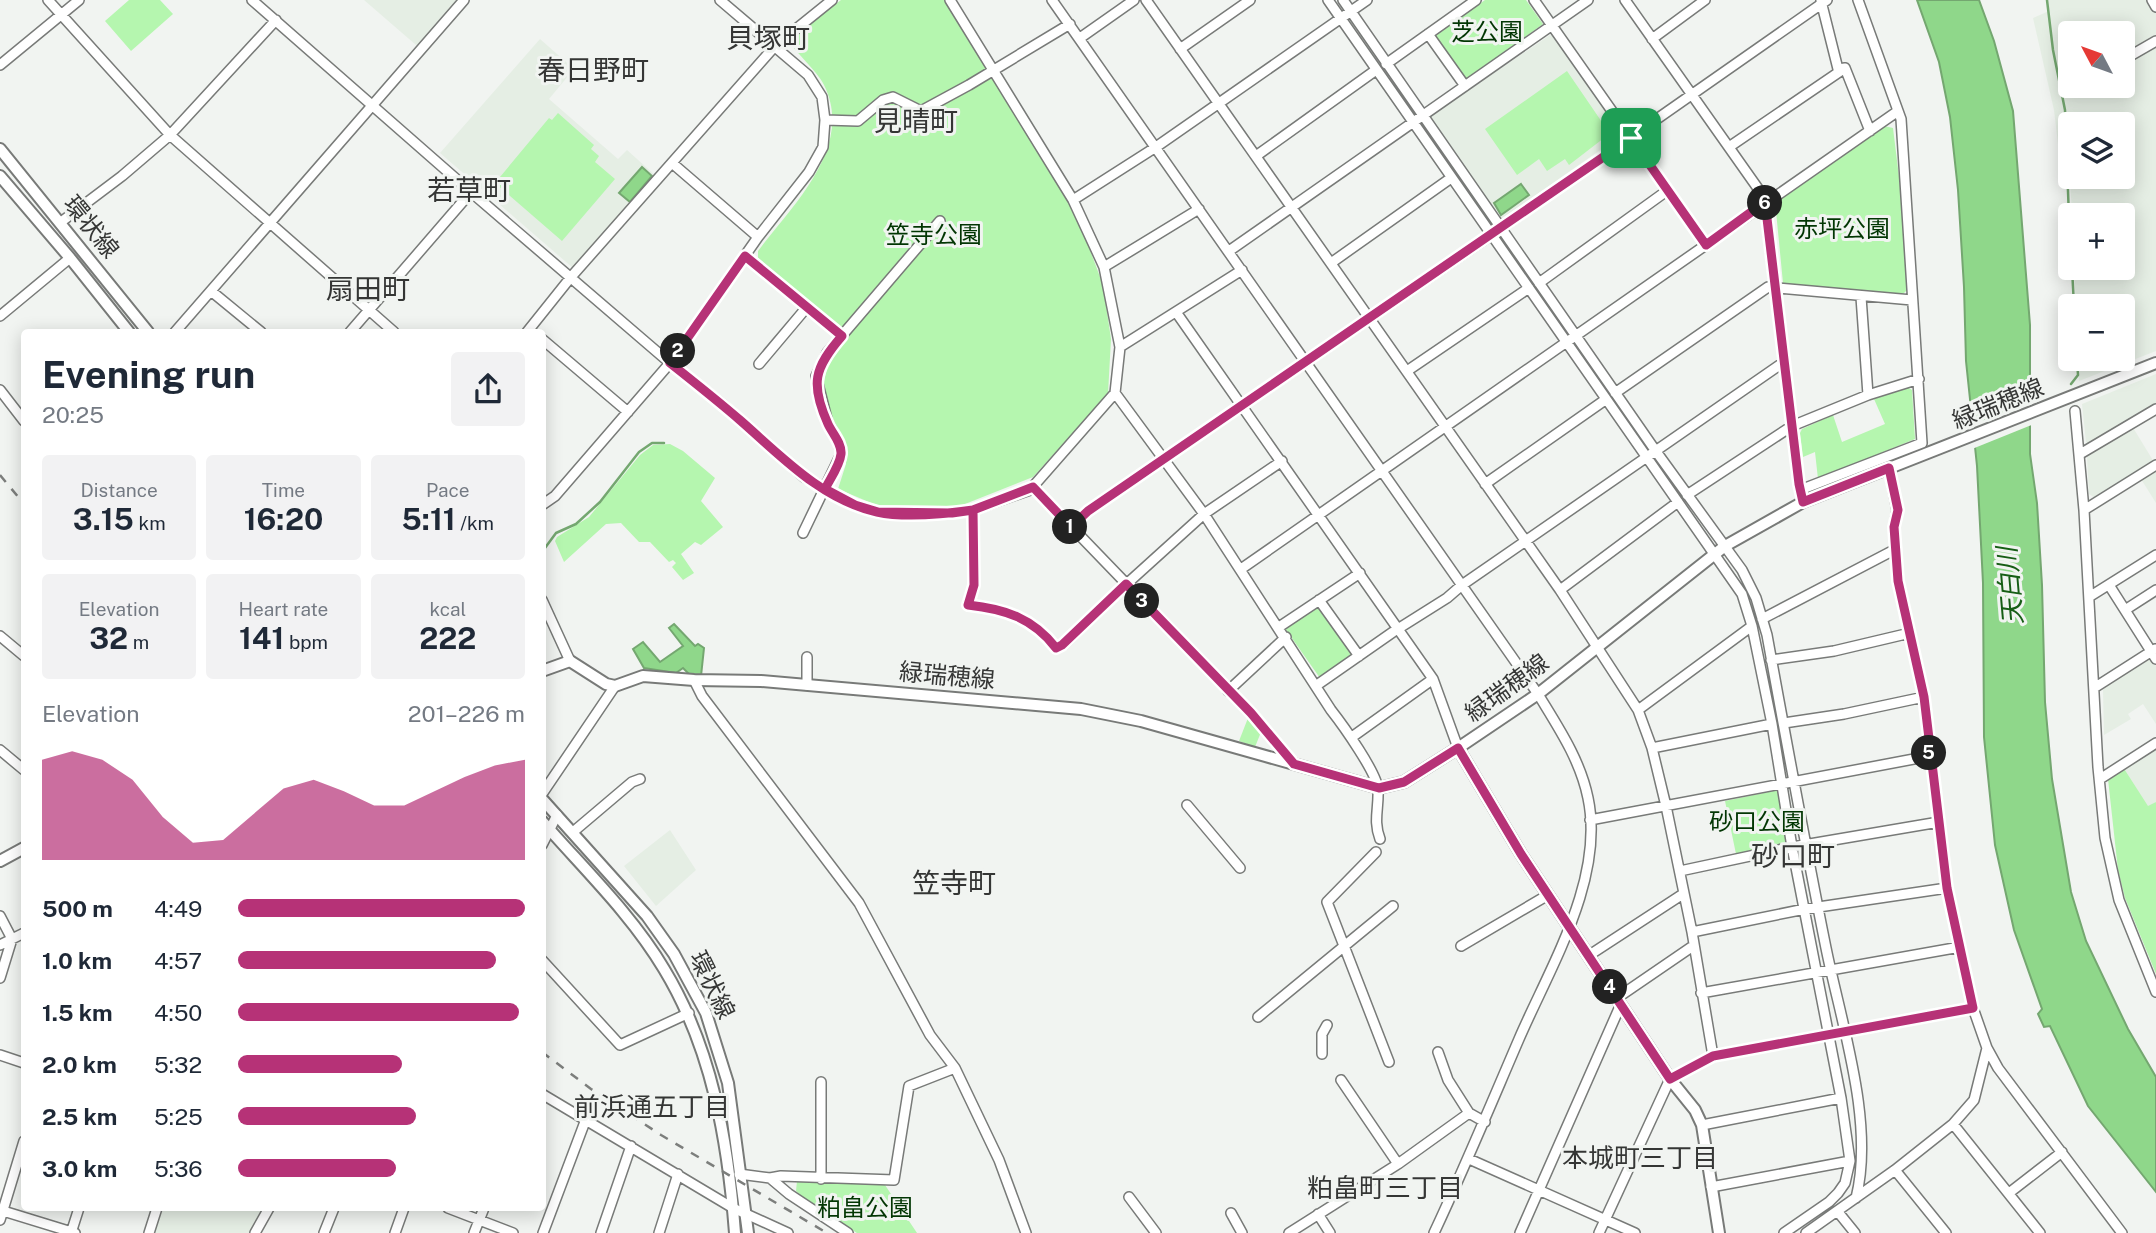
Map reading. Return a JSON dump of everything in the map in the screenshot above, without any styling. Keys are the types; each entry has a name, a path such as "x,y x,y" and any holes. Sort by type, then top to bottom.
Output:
{"main road":[{"name":"環状線","path":"0,149 146,329"},
{"name":"環状線","path":"0,176 127,329"},
{"name":"緑瑞穂線","path":"615,685 643,676 807,685 1081,709 1141,721 1379,788 1404,782 1458,748 1538,694 1725,546 1803,502 2156,363"},
{"path":"546,670 570,661 606,684 615,685"},
{"path":"1458,748 1548,895 1670,1079 1695,1110 1702,1125 1719,1233"},
{"name":"環状線","path":"546,802 648,916 680,964 706,1013 728,1083 748,1233"},
{"name":"環状線","path":"546,825 635,927 663,967 689,1013 716,1093 735,1233"},
{"path":"0,861 21,850"}],"street":[{"path":"48,0 170,135 390,329"},
{"path":"0,65 79,0"},
{"path":"252,0 804,477 855,505 878,512 952,513 973,510 1033,487 1115,393 1120,347 1104,267 1073,200 950,0"},
{"path":"178,329 464,0"},
{"path":"546,502 555,496 670,363 758,237 809,172 823,147 825,120 822,97 808,75 720,0"},
{"path":"533,329 571,278 775,46 832,0"},
{"path":"1052,0 1538,694 1579,766 1588,799 1590,820 1591,846 1584,881 1569,927 1434,1233"},
{"path":"1080,38 1134,0"},
{"path":"1146,0 1560,590 1637,710 1652,748 1666,806 1692,932 1713,1056"},
{"path":"1180,49 1250,0"},
{"path":"1328,0 1742,594 1752,626 1772,724 1792,847 1830,1035 1850,1161 1845,1183 1829,1202 1784,1233"},
{"path":"1343,0 1615,393 1742,570 1756,598 1772,660 1830,971 1846,1033 1863,1155 1862,1176 1856,1198"},
{"path":"1073,200 1156,147 1367,0"},
{"path":"1386,64 1476,0"},
{"path":"1534,0 1706,245"},
{"path":"1229,251 1588,0"},
{"path":"1625,0 1764,197 1803,502"},
{"path":"1652,39 1704,0"},
{"path":"1800,490 1922,443 1901,119 1858,0"},
{"path":"2152,0 2156,7"},
{"path":"1071,527 1088,511 1631,138 1823,1 1838,69 1845,68"},
{"path":"61,222 170,135 276,20"},
{"path":"825,120 858,121 883,100 893,97 921,111 1070,24"},
{"path":"1428,34 1465,86"},
{"path":"2135,53 2156,41"},
{"path":"1845,68 1870,131"},
{"path":"1729,147 1845,68"},
{"path":"1256,156 1376,70"},
{"path":"1241,569 1898,110"},
{"path":"672,163 758,237"},
{"path":"1331,263 1451,178"},
{"path":"1539,283 1668,190"},
{"path":"353,329 471,192"},
{"path":"1104,267 1199,209"},
{"path":"803,533 841,454 838,440 828,424 816,376 827,353 940,222"},
{"path":"745,256 842,336"},
{"path":"0,316 70,258"},
{"path":"1120,347 1242,270"},
{"path":"1615,393 1768,287 1912,300"},
{"path":"1407,371 1529,288"},
{"path":"211,291 257,329"},
{"path":"1861,297 1868,395"},
{"path":"759,364 807,307"},
{"path":"1176,312 1433,679 1458,748"},
{"path":"546,342 628,412"},
{"path":"1317,685 1447,598 1784,362"},
{"path":"1688,495 1792,426 1868,395 1919,380"},
{"path":"0,390 21,417"},
{"path":"1115,393 1205,514 1331,710 1352,737 1379,788 1376,828 1380,839"},
{"path":"1485,484 1605,400"},
{"path":"2080,454 2156,408"},
{"path":"2075,411 2084,510 2100,779 2111,871 2127,923 2156,992"},
{"path":"973,510 974,585 968,605 1014,613 1036,627 1056,648 1205,514 1282,461"},
{"path":"2084,510 2156,465"},
{"path":"1889,468 1898,510 1894,527 1894,550 1924,697 1947,888 1973,1008 1987,1048 1998,1068 2122,1233"},
{"path":"1033,487 1294,764"},
{"path":"1560,590 1678,502"},
{"path":"1762,619 1894,550"},
{"path":"2089,597 2156,555"},
{"path":"1279,627 1360,573"},
{"path":"2094,688 2154,653 2109,585"},
{"path":"2125,610 2156,590"},
{"path":"1319,600 1359,656"},
{"path":"546,609 570,661"},
{"path":"1637,710 1752,626"},
{"path":"1772,660 1834,651 1910,633"},
{"path":"0,636 21,654"},
{"path":"1228,691 1286,637"},
{"path":"807,657 807,685"},
{"path":"1352,737 1433,679"},
{"path":"694,680 702,696 859,903 930,1035 955,1068 999,1160 1026,1233"},
{"path":"546,791 615,685"},
{"path":"1784,723 1924,697"},
{"path":"1652,748 1772,724"},
{"path":"2100,779 2156,743"},
{"path":"0,751 21,768"},
{"path":"1590,820 1930,756"},
{"path":"573,832 632,782 640,779"},
{"path":"1187,804 1240,868"},
{"path":"546,825 557,815"},
{"path":"1680,871 1792,847 1938,822"},
{"path":"1376,852 1327,902 1389,1062"},
{"path":"1692,932 1805,909 1947,888"},
{"path":"1588,956 1683,894"},
{"path":"1461,946 1548,895"},
{"path":"1258,1017 1393,906"},
{"path":"0,916 12,939 0,978"},
{"path":"0,945 21,934"},
{"path":"1520,1233 1619,1001 1693,946"},
{"path":"1701,993 1960,947"},
{"path":"546,964 620,1045 689,1013"},
{"path":"1599,1233 1670,1079 1713,1056 1973,1008"},
{"path":"1322,1054 1322,1034 1326,1025"},
{"path":"1806,1233 1954,1124 1974,1100 1987,1048"},
{"path":"1438,1052 1448,1080 1469,1113 1485,1122"},
{"path":"0,1055 21,1062"},
{"path":"739,1174 770,1178 781,1176 894,1180 909,1086 955,1068"},
{"path":"1341,1080 1398,1164"},
{"path":"821,1082 821,1179"},
{"path":"546,1096 733,1208 788,1233"},
{"path":"1702,1125 1841,1098"},
{"path":"1289,1233 1398,1164 1469,1113"},
{"path":"543,1233 586,1119"},
{"path":"1954,1124 2040,1233"},
{"path":"601,1233 631,1146"},
{"path":"21,1151 1,1214 72,1233 78,1211"},
{"path":"2009,1193 2062,1152"},
{"path":"1469,1158 1635,1233"},
{"path":"1711,1186 1850,1161"},
{"path":"1895,1170 1946,1233"},
{"path":"659,1233 678,1174"},
{"path":"770,1178 789,1194 848,1233"},
{"path":"1129,1197 1156,1233"},
{"path":"149,1233 156,1211"},
{"path":"255,1233 267,1211"},
{"path":"324,1233 333,1211"},
{"path":"395,1233 403,1211"},
{"path":"456,1211 513,1233"},
{"path":"474,1233 483,1211"},
{"path":"1838,1212 1855,1233"},
{"path":"1231,1213 1242,1233"},
{"path":"1318,1214 1330,1233"}],"shaded area":[{"path":"364,0 458,0 420,44 416,45"},
{"path":"2048,0 2156,0 2156,37 2135,49 2135,21 2058,21 2058,98 2135,98 2135,58 2156,45 2156,351 2135,359 2135,294 2075,294 2075,280 2135,280 2135,203 2071,203 2071,189 2135,189 2135,112 2058,112 2058,144 2054,110 2033,18 2049,11"},
{"path":"1550,35 1554,36 1621,131 1620,136 1502,219 1430,119"},
{"path":"540,39 574,69 549,99 618,159 627,150 656,176 576,268 440,153"},
{"path":"2079,371 2105,371 2079,381"},
{"path":"2156,374 2156,405 2092,446 2086,442 2082,404"},
{"path":"2132,426 2154,462 2095,498 2089,494 2087,457 2090,452"},
{"path":"2156,470 2156,503 2141,479"},
{"path":"2147,659 2153,660 2156,666 2156,724 2143,704 2128,714 2131,719 2104,735 2103,690 2107,684"},
{"path":"2156,747 2156,802 2148,807 2123,767"},
{"path":"670,830 696,870 656,906 624,866"},
{"path":"161,1211 262,1211 249,1233 154,1233"}],"green space":[{"path":"129,0 160,0 173,14 131,51 105,21"},
{"name":"笠寺公園","path":"841,0 946,0 1068,202 1103,285 1111,339 1108,394 1033,477 960,506 876,505 838,489 846,464 846,453 822,391 829,359 847,335 758,258 758,251 815,174 826,153 832,131 831,108 824,85 789,39"},
{"name":"芝公園","path":"1485,0 1526,0 1543,24 1465,80 1434,37"},
{"path":"1567,71 1606,128 1604,138 1569,165 1565,159 1547,171 1539,159 1517,175 1485,129"},
{"path":"558,113 594,145 591,149 599,156 595,162 615,179 562,241 495,183 549,118 552,120"},
{"name":"赤坪公園","path":"1884,126 1893,128 1902,201 1908,289 1903,294 1786,286 1783,283 1775,201"},
{"path":"1907,387 1912,390 1915,439 1818,479 1815,452 1803,457 1800,433 1802,429 1833,415 1842,442 1885,424 1874,399"},
{"path":"670,444 683,451 715,478 701,501 723,527 701,545 695,542 681,554 694,573 683,580 672,567 676,563 673,560 669,562 650,542 639,542 621,523 606,524 564,562 555,541 557,537 589,517 640,455 653,445"},
{"path":"1319,603 1354,655 1320,678 1284,627"},
{"path":"1248,718 1261,732 1255,747 1239,741"},
{"path":"2123,767 2148,806 2156,802 2156,974 2125,898 2118,870 2108,779"},
{"name":"砂口公園","path":"1778,790 1787,844 1736,854 1725,801"},
{"name":"粕畠公園","path":"797,1181 885,1185 917,1233 857,1233 803,1198 796,1191"}],"water":[{"name":"天白川","path":"1917,0 1979,0 1994,41 2013,111 2030,325 2030,454 2037,503 2045,702 2052,779 2071,892 2086,941 2128,1029 2156,1077 2156,1192 2088,1106 2050,1026 2044,1027 2038,1014 2042,1009 2014,930 1995,845 1984,737 1983,583 1977,466 1966,361 1958,190 1950,117 1939,62"},
{"path":"642,167 652,176 630,202 619,193"},
{"path":"1521,184 1529,195 1501,215 1494,203"},
{"path":"674,624 695,646 698,644 704,648 701,676 689,674 683,668 676,673 644,668 633,649 643,642 660,662 683,646 669,628"}],"pier":[{"path":"2033,400 2034,424 1972,449 1969,426"}],"waterway":[{"path":"2047,0 2053,50 2065,110 2068,203"},
{"path":"2073,280 2073,294"},
{"path":"2071,384 2078,371"},
{"path":"546,547 556,533 576,524 600,502 639,452 652,443 664,443"}],"railway":[{"path":"0,475 21,500"},
{"path":"546,1055 591,1089 661,1135 827,1233"}],"district":[{"name":"貝塚町","path":"768,38"},
{"name":"春日野町","path":"593,70"},
{"name":"見晴町","path":"916,121"},
{"name":"若草町","path":"469,190"},
{"name":"扇田町","path":"368,289"},
{"name":"砂口町","path":"1793,856"},
{"name":"笠寺町","path":"954,883"},
{"name":"前浜通五丁目","path":"652,1107"},
{"name":"本城町三丁目","path":"1640,1158"},
{"name":"粕畠町三丁目","path":"1385,1188"}],"route":[{"path":"1631,138 1088,511 1071,527 1033,487 973,510 952,513 878,512 855,505 825,489 841,454 838,440 828,424 816,376 827,353 842,336 745,256 670,363 722,404 804,477 825,489 855,505 878,512 900,513 952,513 973,510 974,585 968,605 1014,613 1036,627 1056,648 1126,584 1251,713 1294,764 1379,788 1404,782 1458,748 1521,854 1670,1079 1713,1056 1973,1008 1947,888 1924,697 1898,581 1894,550 1894,527 1898,510 1889,468 1803,502 1765,202 1706,245 1631,138"}]}
